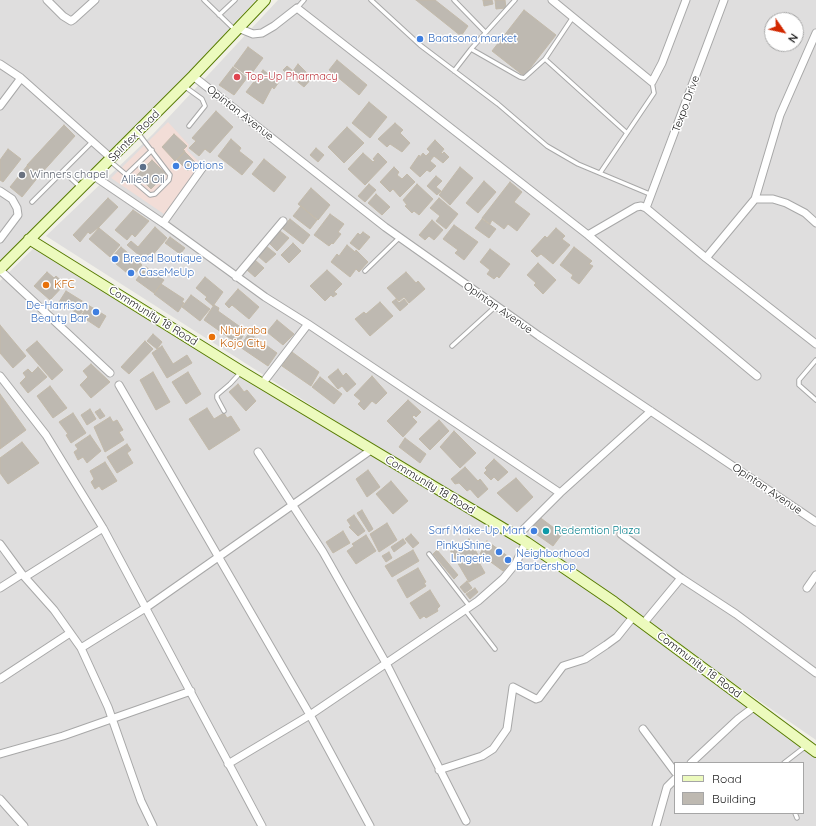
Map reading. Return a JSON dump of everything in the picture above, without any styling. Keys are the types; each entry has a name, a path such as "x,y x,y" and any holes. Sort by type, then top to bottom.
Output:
{"main road":[{"name":"Spintex Road","path":"0,270 193,76 264,0"},
{"name":"Community 18 Road","path":"30,239 262,384 517,536 584,581 816,752"}],"street":[{"path":"47,0 63,16 74,20 95,0"},
{"path":"552,0 652,82 662,64 686,0"},
{"name":"Texpo Drive","path":"646,208 724,0"},
{"path":"236,29 253,34 262,33 274,26 297,8 588,236 757,376"},
{"path":"706,258 755,199 780,115 816,33"},
{"path":"0,64 21,78 110,159"},
{"name":"Opintan Avenue","path":"193,76 399,238 496,306 816,522"},
{"path":"0,106 21,78"},
{"path":"163,223 203,167"},
{"path":"94,176 163,223 236,277 560,493"},
{"path":"0,191 12,199 17,208 18,215 0,239"},
{"path":"755,199 766,198 786,203 805,213 816,222"},
{"path":"588,236 636,207 641,206 646,208 706,258 816,344"},
{"path":"236,277 283,221"},
{"path":"0,270 110,373"},
{"path":"262,384 308,324"},
{"path":"0,376 46,435 104,528 262,826"},
{"path":"119,385 310,715 370,826"},
{"path":"517,536 560,493 651,410"},
{"path":"81,648 147,607 220,558 371,450"},
{"path":"258,452 323,552 387,665 466,821"},
{"path":"0,588 24,576 104,528"},
{"path":"621,534 681,578 736,614 816,673"},
{"path":"228,764 310,715 387,665 468,608 504,579 516,563 526,542"},
{"path":"0,544 24,576 54,610 81,648 112,718 140,801 152,826"},
{"path":"807,588 816,575"},
{"path":"643,624 681,578"},
{"path":"439,770 482,756 493,750 507,729 513,687 536,699 540,698 563,666 585,659 606,645 616,637 633,617"},
{"path":"0,679 70,633"},
{"path":"0,754 63,736 191,691"},
{"path":"692,762 738,719 754,707"},
{"path":"643,729 674,771"},
{"path":"656,826 667,787 674,780"},
{"path":"0,799 24,826"}],"lane":[{"path":"204,0 236,29"},
{"path":"220,15 235,0"},
{"path":"297,8 304,0"},
{"path":"371,0 420,45 498,104 547,146 578,164 652,195"},
{"path":"454,0 485,32"},
{"path":"454,71 485,32 515,0"},
{"path":"471,49 524,78 545,59 573,17"},
{"path":"545,59 627,134"},
{"path":"600,173 654,93 652,82"},
{"path":"183,86 202,100 205,106 189,126"},
{"path":"110,159 150,195 155,194 169,180 170,175 138,132"},
{"path":"32,202 92,142"},
{"path":"126,175 152,150"},
{"path":"64,171 81,188"},
{"path":"365,271 399,238"},
{"path":"452,346 496,306"},
{"path":"816,360 799,380 799,385 816,400"},
{"path":"224,411 216,398 217,395 230,384 241,371"},
{"path":"429,554 468,608 495,649"},
{"path":"785,762 807,746"},
{"path":"795,814 797,818"}],"shaded area":[{"path":"0,0 256,0 150,115 0,267"},
{"path":"278,0 816,0 816,740 503,524 339,423 46,236 153,134"},
{"path":"168,122 189,145 187,150 202,165 164,214 111,178"},
{"path":"35,247 407,475 604,599 816,753 816,826 0,826 0,281"}],"building":[{"path":"416,0 435,0 468,26 461,36"},
{"path":"483,0 492,0 493,4 484,6"},
{"path":"495,0 505,0 506,8 496,9"},
{"path":"524,10 556,35 524,76 492,51"},
{"path":"248,47 263,58 249,77 234,66"},
{"path":"337,60 367,85 359,95 329,70"},
{"path":"298,64 312,78 304,87 283,70 287,66 293,71"},
{"path":"233,67 247,78 234,95 219,85"},
{"path":"263,70 279,82 274,89 272,87 263,104 246,92"},
{"path":"369,102 387,117 370,138 352,123"},
{"path":"216,111 233,127 210,153 205,149 199,156 189,148 196,141 192,138"},
{"path":"395,123 403,130 400,133 410,143 402,152 390,144 387,147 378,139"},
{"path":"64,125 75,136 39,176 27,165"},
{"path":"347,127 364,143 344,163 328,147"},
{"path":"174,134 187,146 183,150 185,151 175,161 162,147"},
{"path":"231,139 241,148 239,151 253,162 242,175 218,156"},
{"path":"435,140 444,149 441,153 442,154 444,152 449,157 443,163 434,156 430,161 436,166 430,172 427,170 420,177 410,168 419,155 420,157 423,153 426,156 430,152 427,149"},
{"path":"316,148 324,155 318,162 310,155"},
{"path":"8,149 21,159 3,182 0,180 0,160"},
{"path":"185,152 196,163 188,171 177,160"},
{"path":"363,153 373,162 375,160 373,159 378,153 387,162 365,185 348,169"},
{"path":"264,159 286,177 274,192 252,174"},
{"path":"152,160 166,174 151,189 137,175"},
{"path":"27,166 39,176 22,197 10,187"},
{"path":"394,167 399,172 397,175 402,179 407,174 415,182 400,197 393,189 390,192 380,182"},
{"path":"460,167 473,178 450,205 439,195"},
{"path":"436,176 442,181 436,187 441,191 437,195 427,186"},
{"path":"484,181 496,192 478,213 466,203"},
{"path":"510,182 522,192 514,202 530,214 517,231 508,224 504,229 492,220 490,224 482,218"},
{"path":"369,184 376,190 365,202 358,196"},
{"path":"417,184 433,199 419,215 414,211 412,213 405,206 407,205 403,200"},
{"path":"311,188 330,205 318,220 298,204"},
{"path":"376,194 390,207 382,215 368,203"},
{"path":"108,198 118,207 98,228 90,234 88,232 80,242 73,235"},
{"path":"439,198 458,214 446,229 436,221 440,216 430,208"},
{"path":"301,206 317,220 310,229 293,216"},
{"path":"133,210 149,221 135,237 132,234 127,240 115,230"},
{"path":"330,214 344,224 338,232 341,234 333,244 332,243 329,246 314,235"},
{"path":"290,219 310,235 303,244 282,228"},
{"path":"482,219 496,229 489,238 475,228"},
{"path":"432,220 443,230 434,240 429,236 425,240 419,235"},
{"path":"454,225 478,242 464,260 455,253 458,250 443,239"},
{"path":"155,227 167,238 147,262 127,245 131,241 138,247"},
{"path":"99,228 120,245 110,257 89,239"},
{"path":"556,228 565,236 562,239 570,245 553,264 541,254 537,257 531,251 545,236 547,238"},
{"path":"280,231 289,238 277,251 269,243"},
{"path":"363,232 370,237 359,250 350,243 358,233 360,235"},
{"path":"170,237 185,248 180,254 165,243"},
{"path":"293,243 301,251 289,263 281,255"},
{"path":"347,245 355,252 356,250 368,262 359,272 356,269 350,277 331,262 337,254 339,256"},
{"path":"266,246 276,254 266,263 258,256"},
{"path":"121,247 142,265 132,277 110,259"},
{"path":"574,247 592,261 589,264 593,266 579,284 571,278 573,275 560,265"},
{"path":"490,249 510,264 499,278 497,276 494,279 487,274 490,270 480,262"},
{"path":"255,260 264,268 255,277 247,270"},
{"path":"538,263 556,280 543,294 534,285 536,283 527,275"},
{"path":"146,267 164,280 154,293 136,280"},
{"path":"327,270 342,284 334,292 337,294 333,297 331,295 325,301 310,286"},
{"path":"47,272 54,278 56,276 65,284 50,300 34,286"},
{"path":"406,272 416,283 418,281 425,289 409,303 404,297 399,301 387,288"},
{"path":"205,277 223,292 213,306 205,299 207,297 196,288"},
{"path":"161,284 184,299 182,302 184,303 178,312 154,294"},
{"path":"238,289 259,307 249,319 232,305 229,308 225,304"},
{"path":"66,291 87,304 80,315 59,302"},
{"path":"191,295 210,309 200,321 182,307"},
{"path":"396,299 399,303 404,299 408,304 400,311 392,302"},
{"path":"380,302 393,316 370,336 355,319 364,312 366,314"},
{"path":"88,305 106,316 99,328 81,316"},
{"path":"214,305 219,308 218,311 246,331 238,344 204,320"},
{"path":"277,320 294,334 283,345 267,332"},
{"path":"0,325 26,356 13,368 0,353"},
{"path":"249,333 277,353 268,366 240,347"},
{"path":"153,334 162,342 157,349 147,341"},
{"path":"37,341 63,370 52,380 26,350"},
{"path":"145,341 153,349 129,374 121,367"},
{"path":"162,346 173,364 187,355 192,363 167,378 152,353"},
{"path":"292,352 319,372 311,386 282,366"},
{"path":"91,364 110,382 91,398 80,385 88,377 83,371"},
{"path":"38,367 47,377 28,393 20,383 26,377 23,373 28,369 32,373"},
{"path":"338,369 343,376 346,373 356,384 347,392 342,386 338,389 328,377"},
{"path":"153,372 170,402 156,410 140,380"},
{"path":"188,372 201,394 186,404 172,382"},
{"path":"372,376 387,393 376,404 372,401 364,410 358,404 361,401 354,395"},
{"path":"320,377 342,394 334,404 312,387"},
{"path":"238,384 244,392 247,390 256,401 246,411 229,392"},
{"path":"50,386 67,408 53,418 37,396"},
{"path":"0,394 26,430 0,449"},
{"path":"408,400 421,412 416,417 414,415 412,417 417,422 403,437 387,421"},
{"path":"207,408 214,419 224,413 227,418 231,416 240,430 209,450 189,419"},
{"path":"90,409 96,419 87,425 81,415"},
{"path":"100,409 105,416 100,419 95,412"},
{"path":"73,413 86,433 71,443 66,435 68,434 59,422"},
{"path":"110,417 113,422 117,420 123,430 119,432 124,440 105,452 94,427"},
{"path":"439,420 449,431 430,450 419,439"},
{"path":"454,431 476,453 460,468 440,447"},
{"path":"90,435 101,451 87,463 83,457 78,460 74,452 78,449 75,445"},
{"path":"405,438 426,454 420,463 399,447"},
{"path":"22,442 39,463 8,484 0,473 0,458"},
{"path":"127,444 131,450 127,453 133,463 117,473 107,457"},
{"path":"494,459 508,472 498,481 494,477 491,480 484,473 487,470 485,468"},
{"path":"105,462 117,481 102,490 99,486 95,489 91,482 94,479 90,471"},
{"path":"465,467 478,481 480,479 488,489 478,498 470,489 467,491 459,483 455,484 451,479"},
{"path":"368,470 380,487 367,497 356,479"},
{"path":"516,478 533,497 517,512 497,493"},
{"path":"391,481 408,501 393,514 376,494"},
{"path":"362,510 373,529 369,532 357,513"},
{"path":"354,515 365,531 358,536 349,527 351,526 347,520"},
{"name":"Redemtion Plaza","path":"538,516 562,534 553,546 529,529"},
{"path":"387,523 397,540 379,552 370,534"},
{"path":"343,531 350,543 333,553 326,542"},
{"path":"411,534 419,543 413,548 405,539"},
{"path":"366,535 376,551 356,564 347,551 354,546 352,544"},
{"path":"403,539 406,543 394,552 391,547"},
{"path":"469,539 478,555 476,557 485,573 469,582 450,550"},
{"path":"487,541 513,560 503,571 480,554"},
{"path":"413,550 419,561 392,577 385,566"},
{"path":"437,550 458,575 454,579 433,554"},
{"path":"389,552 392,558 386,562 382,556"},
{"path":"418,568 426,582 424,583 426,586 407,598 397,580"},
{"path":"467,581 472,588 465,593 460,587"},
{"path":"475,588 478,592 470,599 466,594"},
{"path":"430,590 440,606 437,609 438,611 426,618 424,616 420,619 410,603"}],"place":[{"name":"Baatsona market","path":"420,39"},
{"name":"Top-Up Pharmacy","path":"237,77"},
{"name":"Options","path":"176,166"},
{"name":"Allied Oil","path":"143,167"},
{"name":"Winners chapel","path":"22,175"},
{"name":"Bread Boutique","path":"115,259"},
{"name":"CaseMeUp","path":"131,273"},
{"name":"KFC","path":"46,285"},
{"name":"De-Harrison Beauty Bar","path":"96,312"},
{"name":"Nhyiraba Kojo City","path":"212,337"},
{"name":"Sarf Make-Up Mart","path":"534,531"},
{"name":"Redemtion Plaza","path":"546,531"},
{"name":"PinkyShine Lingerie","path":"499,552"},
{"name":"Neighborhood Barbershop","path":"508,560"}]}
